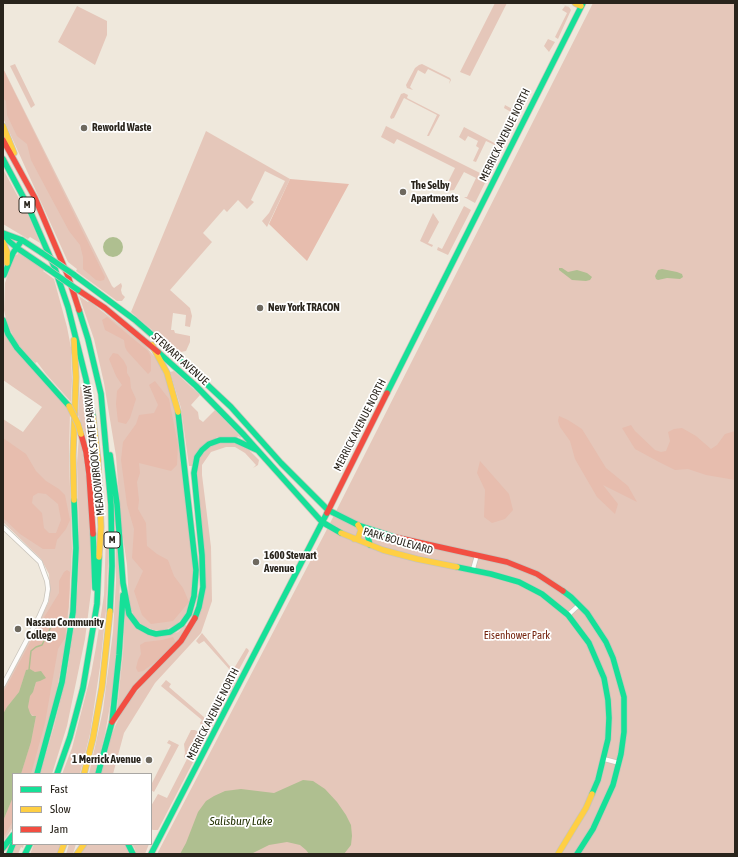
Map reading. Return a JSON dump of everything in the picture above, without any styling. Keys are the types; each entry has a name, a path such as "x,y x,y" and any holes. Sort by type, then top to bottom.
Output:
{"main road":[{"path":"575,3 582,5"},
{"name":"MERRICK AVENUE NORTH","path":"152,854 322,522 582,5"},
{"path":"3,126 19,168"},
{"name":"MEADOWBROOK STATE PARKWAY","path":"3,140 19,168 56,246 86,333 101,394 111,505 112,536 110,615 102,688 93,738 84,773"},
{"name":"MEADOWBROOK STATE PARKWAY","path":"3,159 27,204 43,239 60,284 72,322 89,395 98,460 101,527 97,604 80,699 70,737 57,773"},
{"name":"STEWART AVENUE","path":"3,235 22,240 135,320 181,360 231,407 328,510"},
{"name":"STEWART AVENUE","path":"3,235 17,248 105,308 152,345 218,407 322,522"},
{"path":"4,277 22,240"},
{"path":"3,242 8,258 4,277"},
{"path":"3,320 8,334 17,348 69,406 76,419 81,434 86,452 89,474 94,543 94,580 97,604"},
{"path":"37,773 52,724 63,676 73,606 76,548 73,456 76,377 72,322"},
{"path":"105,432 112,464 123,583 129,614 133,621 143,630 156,634 170,632 182,624 189,614 196,586 196,570 178,409 161,360 152,345"},
{"path":"177,368 181,360"},
{"path":"177,368 187,366"},
{"path":"218,407 231,407"},
{"path":"244,435 245,423"},
{"path":"112,722 136,688 181,641 194,621 199,607 203,588 203,574 194,473 197,457 209,444 220,440 235,440 257,450"},
{"name":"PARK BOULEVARD","path":"328,510 358,525 403,540 507,562 537,574 560,588 579,605 598,628 606,642 619,676 624,697 624,732 619,763 613,785 593,829 577,854"},
{"name":"PARK BOULEVARD","path":"322,522 341,533 370,545 417,559 473,570 519,582 542,594 568,615 589,643 604,678 608,700 608,739 598,780 586,808 558,854"},
{"path":"354,539 358,538 361,530 358,525"},
{"path":"370,545 368,537 370,533 374,531"},
{"path":"98,773 112,722 119,655 123,583"},
{"path":"3,848 12,836"},
{"path":"25,854 30,845"},
{"path":"77,854 83,845"}],"street":[{"path":"3,527 40,562 47,581 48,589 46,601 39,616 3,685"},
{"path":"473,570 477,555"},
{"path":"568,615 579,605"},
{"path":"604,759 619,763"}],"green space":[{"path":"495,3 507,3 470,76 460,72"},
{"name":"Eisenhower Park","path":"593,3 735,3 735,854 157,854 325,533"},
{"path":"77,6 107,21 107,35 95,65 58,42"},
{"path":"565,6 571,10 558,39 555,37 567,13 562,10"},
{"path":"548,39 555,42 549,52 544,46"},
{"path":"15,64 35,105 31,108 10,66"},
{"path":"422,64 450,78 451,80 449,84 450,80 428,69 425,74 418,70 410,87 413,90 407,88 406,85 415,68"},
{"path":"3,68 112,286 114,288 121,283 122,294 125,297 122,301 117,301 76,271 77,269 68,262 3,118"},
{"path":"404,93 408,95 407,98 440,115 429,136 427,136 437,115 404,98 394,118 391,119 390,117 401,94"},
{"path":"505,105 516,111 518,115 507,136 501,132 504,132 512,117 509,116 511,112 504,108"},
{"path":"386,126 488,177 475,203 464,197 467,197 476,178 464,172 454,190 447,191 448,187 446,186 455,168 397,139 394,144 381,137"},
{"path":"464,127 502,147 490,170 485,167 486,165 489,167 499,147 486,141 476,162 473,161 479,148 476,146 478,141 468,136 465,141 459,137"},
{"path":"206,131 290,179 267,227 262,221 269,213 285,181 265,171 251,200 254,202 247,209 238,200 227,212 224,209 203,233 212,242 170,290 190,308 192,316 190,327 185,326 186,315 173,313 171,330 174,330 175,333 190,336 190,342 186,351 181,352 177,351 131,312"},
{"path":"3,169 29,217 40,243 30,237 28,239 3,224"},
{"path":"464,206 471,210 448,255 437,250 438,247 442,249"},
{"path":"433,213 439,222 428,243 433,245 432,247 420,241"},
{"path":"18,253 45,269 43,271 54,279 67,327 72,353 71,402 37,362 35,363 17,344 7,323 4,310 5,283 15,254 17,255"},
{"path":"79,296 88,302 89,301 144,344 158,361 170,387 174,401 193,555 194,582 190,603 185,615 177,624 165,630 154,630 143,626 134,617 129,603 127,565 121,524 116,456 104,383 94,339"},
{"path":"3,327 13,348 60,399 70,413 69,456 72,549 65,646 55,699 34,773 12,773 12,828 3,842 3,690 49,601 50,590 49,574 41,559 3,522 3,419 23,432 42,407 3,380"},
{"path":"174,371 200,395 191,405 198,412 199,419 203,422 215,410 241,437 217,437 194,458 192,466 189,466 181,408 170,372"},
{"path":"80,387 87,407 95,464 91,462 87,439 78,415"},
{"path":"79,435 88,491 93,560 91,592 85,639 67,726 52,773 40,773 67,673 74,625 78,583 79,536 77,463"},
{"path":"221,442 232,442 249,450 259,460 258,465 253,468 256,465 245,453 235,447 226,447 211,452 202,465 211,547 212,601 201,633 155,683 124,733 113,773 101,773 109,742 125,706 144,683 179,647 202,608 196,474 197,464 202,455 210,447"},
{"path":"106,535 108,536 108,564 106,611 100,667 90,734 80,773 62,773 72,748 91,674 104,595"},
{"path":"116,546 119,546 120,582 118,633 113,689 105,734 95,773 89,773 103,710 113,632 116,581"},
{"path":"125,612 132,622 165,636 178,632 185,625 188,627 117,709 123,653"},
{"path":"202,633 233,670 246,648 248,649 249,651 235,677 232,677 229,674 228,672 230,670 204,641 199,644 196,641"},
{"path":"227,679 235,683 216,714 210,709 214,710 228,682 226,680"},
{"path":"166,680 171,684 169,687 205,718 209,715 214,718 211,729 207,729 201,725 200,723 202,720 161,686"},
{"path":"191,730 195,730 203,735 205,739 158,830 153,830 152,804 158,794 167,798 187,759 184,757 184,744"},
{"path":"169,740 179,745 154,792 152,791 152,783 171,745 167,743"},
{"path":"16,845 24,845 23,848 21,847 18,854 12,854"},
{"path":"34,845 61,845 57,854 30,854"},
{"path":"69,845 76,845 73,854 66,854"},
{"path":"86,845 126,845 130,854 81,854"},
{"path":"133,845 149,845 145,854 136,854"}],"shaded area":[{"path":"3,69 105,277 104,280 96,280 83,269 83,257 80,245 69,231 31,160 27,144 17,136 7,115 6,101 3,98"},
{"path":"290,179 349,184 307,261 269,224"},
{"path":"107,317 148,351 151,357 151,371 148,374 127,351 124,340 105,330 102,320"},
{"path":"113,353 118,354 127,367 131,388 136,399 130,418 126,424 118,422 116,404 117,391 122,385 116,376 109,359"},
{"path":"155,381 169,399 178,445 177,465 171,471 139,463 140,473 137,482 139,500 138,509 146,523 147,546 168,560 174,576 183,588 189,602 173,621 151,624 142,615 134,591 143,571 132,558 134,529 127,505 121,460 123,442 136,424 139,415 154,413 158,405 149,385"},
{"path":"559,416 582,429 606,468 628,486 637,502 603,485 618,504 615,514 597,497 575,459 570,441 560,427 558,421"},
{"path":"631,425 635,431 655,450 661,452 666,451 670,441 668,432 674,429 682,428 696,436 711,449 717,445 725,434 735,431 735,480 706,475 688,469 675,470 659,462 635,449 622,428"},
{"path":"3,438 26,454 36,471 46,481 59,489 65,495 70,520 66,529 57,540 55,549 43,549 20,534 3,518","holes":["38,493 46,494 58,504 61,520 56,533 49,533 44,528 42,513 32,503 33,496"]},
{"path":"480,461 509,494 513,510 505,519 492,523 484,517 485,490 477,473"},
{"path":"67,570 70,572 65,638 58,649 45,723 31,773 21,773 31,742 36,717 30,713 28,707 30,695 36,682 40,681 35,672 30,669 26,670 19,692 3,714 3,693 40,624 59,593 59,581 64,572"},
{"path":"173,637 176,643 161,658 143,671 138,672 136,668 141,654 140,645 145,642"},
{"path":"12,799 12,823 3,838 3,821"}],"water":[{"path":"113,237 120,240 123,247 120,254 113,257 106,254 103,247 106,240"},
{"path":"559,268 562,268 568,272 577,270 587,273 592,277 590,280 586,281 572,280 559,270"},
{"path":"662,269 677,272 682,274 683,277 680,279 667,278 658,280 655,276 658,270"},
{"path":"30,669 35,672 41,671 46,678 36,682 30,696 28,707 32,716 36,716 31,742 21,773 12,773 12,799 3,821 3,714 19,692 26,670"},
{"name":"Salisbury Lake","path":"303,780 313,781 325,789 346,815 351,825 352,836 351,845 344,854 309,854 300,845 287,842 269,845 251,854 180,854 198,812 206,801 214,796 225,791 241,789 274,793"}],"waterway":[{"path":"29,670 31,651 42,645 52,625"}],"traffic: fast":[{"path":"387,393 583,3"},
{"path":"3,159 27,204 54,266 68,307 86,379 93,417"},
{"path":"3,233 22,240 42,253"},
{"path":"3,236 17,248 48,269"},
{"path":"4,275 13,253 22,240"},
{"path":"42,253 73,274"},
{"path":"48,269 78,290"},
{"path":"73,274 135,320 181,360 231,407 281,463 328,510 358,525 395,537"},
{"path":"79,310 88,339 101,394 111,505 112,566 110,611"},
{"path":"3,320 8,334 17,348 69,406"},
{"path":"158,352 196,386 244,435 322,522 341,533"},
{"path":"110,455 117,504 123,583 129,614 138,626 149,632 156,634 170,632 182,624 189,614 194,596 196,570 178,412"},
{"path":"195,618 203,587 202,555 194,473 197,457 209,444 220,440 235,440 257,450"},
{"path":"37,773 62,682 73,612 76,548 74,500"},
{"path":"151,854 327,513"},
{"path":"370,545 368,537 370,533 374,531"},
{"path":"93,534 95,588"},
{"path":"57,773 70,737 83,688 97,604 99,557"},
{"path":"457,567 519,582 542,594 568,615 589,643 604,678 608,700 609,718 608,739 598,780 592,794"},
{"path":"563,591 587,613 606,642 613,658 624,697 624,732 621,754 613,785 593,829 577,854"},
{"path":"98,773 112,722 123,595"},
{"path":"3,848 12,836"},
{"path":"9,854 13,845"},
{"path":"25,854 30,845"},
{"path":"128,845 133,854"}],"traffic: slow":[{"path":"575,3 581,6"},
{"path":"3,126 14,153"},
{"path":"3,242 7,252 7,263"},
{"path":"74,340 76,377 73,456 74,500"},
{"path":"152,345 167,373 178,412"},
{"path":"69,406 81,434"},
{"path":"93,417 98,460 101,527 99,557"},
{"path":"354,539 358,538 361,530 358,525"},
{"path":"341,533 383,550 457,567"},
{"path":"84,773 93,738 102,687 110,611"},
{"path":"558,854 586,808 592,794"},
{"path":"60,854 64,845"},
{"path":"77,854 83,845"}],"traffic: jam":[{"path":"3,140 35,198 68,276 79,310"},
{"path":"78,290 105,308 158,352"},
{"path":"327,513 387,393"},
{"path":"81,434 86,452 89,474 93,534"},
{"path":"395,537 507,562 537,574 563,591"},
{"path":"112,722 135,688 181,641 195,618"}],"place":[{"name":"Reworld Waste","path":"84,128"},
{"name":"The Selby Apartments","path":"403,192"},
{"name":"New York TRACON","path":"260,308"},
{"name":"1600 Stewart Avenue","path":"256,562"},
{"name":"Nassau Community College","path":"18,629"},
{"name":"1 Merrick Avenue","path":"149,760"}]}
